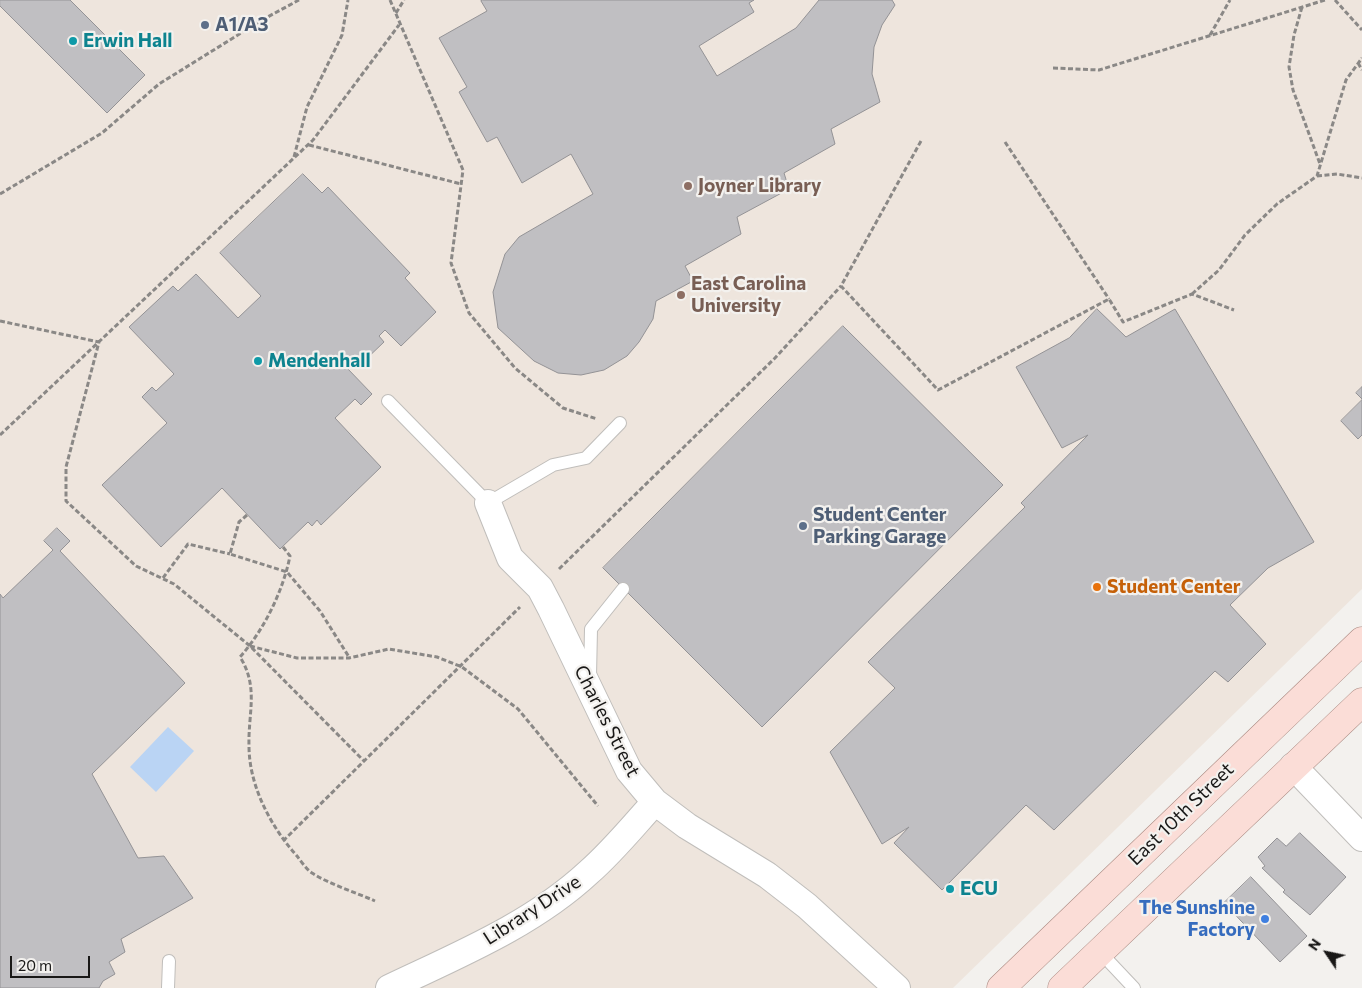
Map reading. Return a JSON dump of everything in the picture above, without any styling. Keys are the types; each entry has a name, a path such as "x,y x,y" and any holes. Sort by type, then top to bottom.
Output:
{"main road":[{"name":"East 10th Street","path":"1001,988 1362,641"},
{"path":"1062,988 1362,702"}],"street":[{"name":"Charles Street","path":"488,503 510,558 540,588 629,771 655,802 687,826 767,875 807,906 897,988"},
{"path":"1293,766 1362,838"},
{"name":"Library Drive","path":"389,988 492,940 544,908 589,872 655,802"}],"lane":[{"path":"388,402 488,503 553,464 586,458 620,423"},
{"path":"589,691 591,629 623,589"},
{"path":"1100,952 1134,988"},
{"path":"168,988 169,961"}],"path":[{"path":"0,194 102,133 159,84 262,20 299,0"},
{"path":"294,158 307,107 342,35 348,0"},
{"path":"390,0 399,25 463,170 452,263 469,312 515,368 563,408 589,417"},
{"path":"395,13 404,0"},
{"path":"1209,36 1230,0"},
{"path":"1053,68 1099,70 1325,0"},
{"path":"1335,0 1362,30"},
{"path":"1302,7 1294,35 1288,68 1293,90 1321,164"},
{"path":"0,435 308,144 399,25"},
{"path":"1317,176 1346,80 1362,58"},
{"path":"1358,63 1362,70"},
{"path":"557,572 775,358 841,286 921,141"},
{"path":"1005,142 1123,322 1192,294 1219,270 1245,234 1277,204 1317,176 1337,174 1362,178"},
{"path":"308,144 462,184"},
{"path":"841,286 938,390 1109,299"},
{"path":"1192,294 1234,310"},
{"path":"0,321 99,342"},
{"path":"99,342 66,467 66,501 136,566 174,584 250,646 365,762"},
{"path":"230,554 239,522 247,515"},
{"path":"163,578 188,544 230,554 286,572 320,611 349,658"},
{"path":"282,547 290,556 286,572 261,630 240,657 248,671 252,694 249,747 252,771 266,810 284,841 311,872 375,901"},
{"path":"284,841 462,667 524,603"},
{"path":"250,646 297,658 349,658 389,649 437,657 462,667 518,709 598,806"}],"shaded area":[{"name":"East Carolina University","path":"0,0 1362,0 1362,589 953,988 0,988"}],"water":[{"path":"168,727 194,751 156,792 130,767"}],"building":[{"name":"Erwin Hall","path":"0,0 70,0 145,75 107,113 0,6"},
{"name":"Joyner Library","path":"754,0 749,3 754,12 699,46 717,76 796,28 819,0 892,0 895,5 882,25 874,47 872,74 880,102 831,129 835,144 784,173 789,189 737,217 741,234 685,266 693,281 656,301 653,319 639,342 627,356 604,370 581,375 558,373 534,361 498,328 493,292 505,254 519,237 593,194 571,154 522,183 497,137 487,142 459,92 467,87 439,38 487,11 481,1"},
{"name":"Mendenhall","path":"303,174 322,193 328,187 410,273 405,278 436,312 401,346 385,330 379,336 384,342 362,363 357,358 347,368 372,394 361,405 355,399 335,418 381,467 321,525 317,520 312,526 308,522 280,549 222,488 161,547 102,485 167,423 142,397 152,387 156,391 174,374 129,327 173,286 178,291 196,274 238,318 261,296 220,253"},
{"name":"Student Center","path":"1097,309 1126,337 1175,309 1314,542 1268,568 1230,605 1266,644 1228,682 1215,671 1054,830 1026,805 942,890 894,843 909,827 882,844 830,752 895,688 868,662 1025,507 1021,503 1088,435 1062,448 1016,367 1069,338"},
{"name":"Student Center Parking Garage","path":"843,326 1003,485 762,727 603,568"},
{"path":"1362,387 1362,399 1356,393"},
{"path":"1362,400 1362,435 1358,439 1341,421"},
{"path":"57,528 70,541 60,551 185,683 92,774 138,858 164,856 193,898 121,939 125,952 109,962 115,974 103,981 99,988 0,988 0,594 3,598 53,550 44,541"},
{"path":"1300,833 1346,877 1310,915 1283,892 1285,890 1262,868 1265,866 1258,857 1277,838 1286,846"},
{"name":"The Sunshine Factory","path":"1251,877 1307,936 1280,962 1224,903"}],"place":[{"name":"A1/A3","path":"205,25"},
{"name":"Erwin Hall","path":"73,41"},
{"name":"Joyner Library","path":"688,186"},
{"name":"East Carolina University","path":"681,295"},
{"name":"Mendenhall","path":"258,361"},
{"name":"Student Center Parking Garage","path":"803,526"},
{"name":"Student Center","path":"1097,587"},
{"name":"ECU","path":"950,889"},
{"name":"The Sunshine Factory","path":"1265,919"}]}
